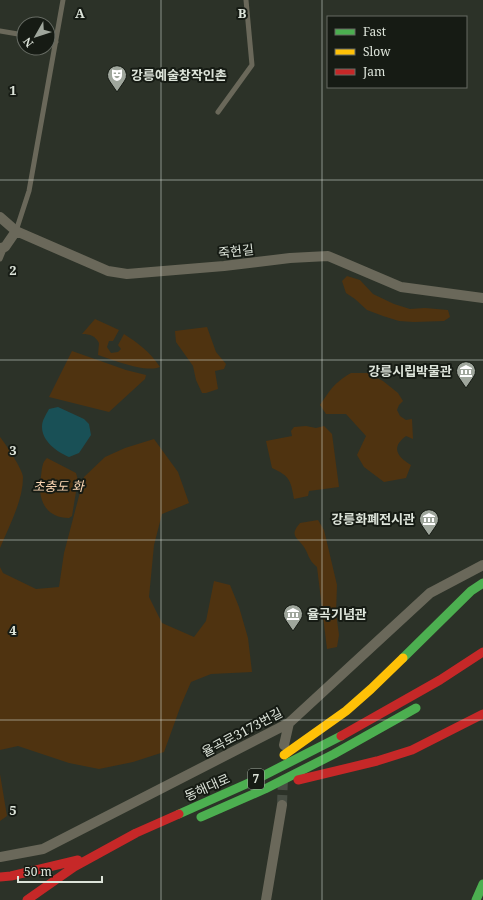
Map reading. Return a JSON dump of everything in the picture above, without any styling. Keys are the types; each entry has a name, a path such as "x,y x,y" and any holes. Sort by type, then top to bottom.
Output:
{"main road":[{"path":"239,787 346,711 396,666 471,591 483,583"},
{"name":"동해대로","path":"27,900 74,867 93,856 136,833 239,787 352,731 440,680 483,652"},
{"name":"동해대로","path":"196,819 265,789 334,754 425,702"},
{"path":"265,789 339,769 377,761 412,750 483,714"},
{"path":"0,877 11,876 93,856"},
{"path":"476,900 483,884"}],"street":[{"name":"죽헌길","path":"0,217 16,231 108,271 127,274 224,266 290,258 328,256 401,286 483,298"},
{"path":"3,248 16,231"},
{"name":"율곡로3173번길","path":"0,857 43,849 289,723 430,593 483,565"},
{"path":"284,745 289,723"},
{"path":"266,900 282,805"}],"lane":[{"path":"56,42 63,0"},
{"path":"218,112 252,65 246,0"},
{"path":"0,31 16,34"},
{"path":"16,231 29,191 53,56"},
{"path":"0,259 3,248"}],"green space":[{"path":"347,276 360,280 373,294 394,304 410,309 425,308 448,310 450,317 444,321 399,321 367,310 346,293 342,281"},
{"path":"95,319 119,330 113,341 109,341 107,347 111,353 118,352 121,349 118,345 124,334 144,348 160,367 138,367 120,363 98,355 99,343 94,337 88,334 82,334"},
{"path":"207,327 216,352 226,364 224,369 215,371 218,389 202,393 196,380 193,366 176,342 175,331"},
{"path":"72,351 126,370 146,375 145,379 109,412 49,397"},
{"path":"351,373 367,373 383,381 398,393 403,401 397,410 400,416 406,420 412,419 413,439 406,436 398,444 397,448 402,459 411,465 406,478 384,482 364,467 357,455 366,436 346,414 326,414 320,405 333,387"},
{"path":"306,426 316,428 324,426 332,434 339,487 309,491 308,496 294,499 289,480 283,474 272,468 266,441 292,436 291,431 294,427"},
{"path":"0,437 17,463 23,477 21,495 0,548"},
{"path":"154,439 178,472 189,503 162,514 154,545 149,597 162,623 194,637 206,621 214,581 230,585 239,607 248,638 252,672 211,674 191,682 164,752 133,762 99,769 69,763 18,746 0,750 0,567 3,573 36,589 59,587 64,553 84,477 105,457 125,448"},
{"name":"초충도 화","path":"47,458 76,473 78,480 72,516 69,518 60,517 54,514 44,505 40,491 40,484 43,464"},
{"path":"318,520 324,530 337,585 336,613 339,635 337,647 327,649 317,567 311,561 305,549 295,536 295,531 300,523"},
{"path":"0,774 7,816 0,821"}],"water":[{"path":"58,407 84,419 89,424 91,435 79,453 69,457 51,445 47,441 43,432 42,427 44,418 49,409"}],"tunnel":[{"path":"282,805 283,777"}],"traffic: fast":[{"path":"403,658 471,591 483,583"},
{"path":"201,817 265,789 334,754 416,708"},
{"path":"179,814 253,781 341,736"},
{"path":"476,900 483,884"}],"traffic: slow":[{"path":"284,755 346,711 403,658"}],"traffic: jam":[{"path":"341,736 440,680 483,652"},
{"path":"298,780 377,761 412,750 483,714"},
{"path":"27,900 74,867 136,833 179,814"},
{"path":"0,877 11,876 78,860"}],"place":[{"name":"강릉예술창작인촌","path":"117,92"},
{"name":"강릉시립박물관","path":"466,388"},
{"name":"강릉화폐전시관","path":"429,536"},
{"name":"율곡기념관","path":"293,631"}]}
